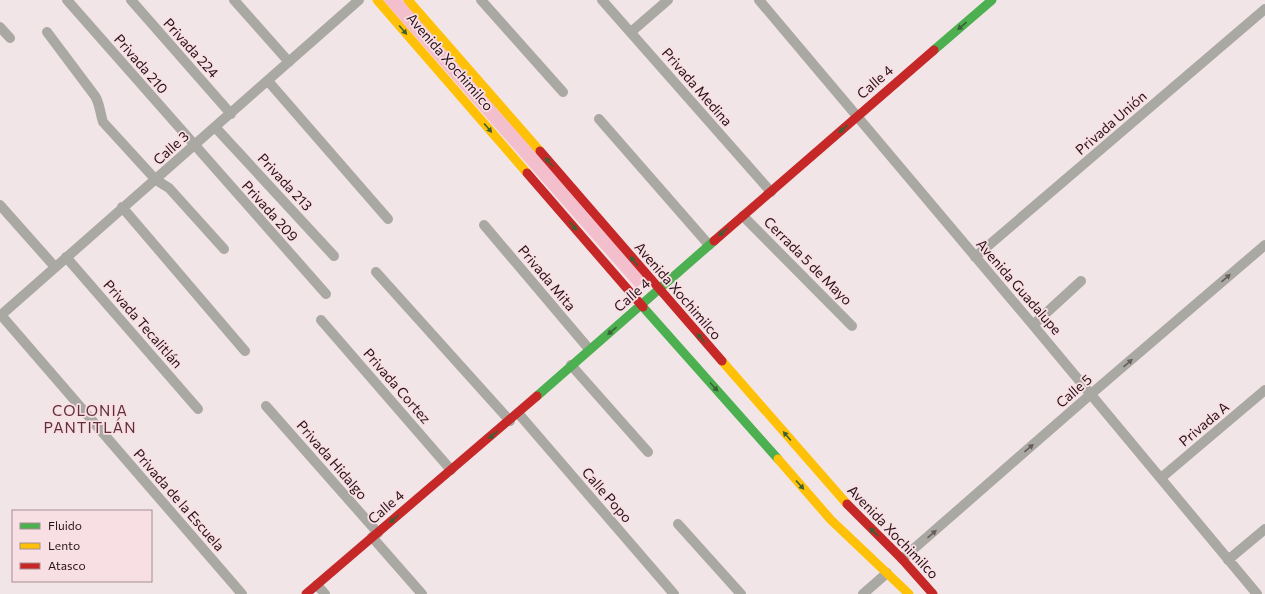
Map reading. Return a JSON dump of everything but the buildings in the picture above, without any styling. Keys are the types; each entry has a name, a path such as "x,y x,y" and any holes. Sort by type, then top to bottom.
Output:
{"main road":[{"name":"Avenida Xochimilco","path":"377,0 642,306 832,520 909,594"},
{"name":"Avenida Xochimilco","path":"408,0 848,506 902,559 933,594"},
{"name":"Calle 4","path":"306,594 510,421 571,365 642,306 709,245 992,0"},
{"path":"887,573 893,594"}],"street":[{"name":"Privada 210","path":"68,0 194,146"},
{"name":"Privada 224","path":"131,0 231,114"},
{"path":"234,0 289,62"},
{"name":"Calle 3","path":"1,316 122,207 156,180 359,0"},
{"path":"481,0 563,92"},
{"name":"Privada Medina","path":"602,0 771,192"},
{"path":"631,32 668,0"},
{"name":"Avenida Guadalupe","path":"759,0 1091,394 1257,594"},
{"name":"Privada Unión","path":"975,257 1265,9"},
{"path":"0,27 10,38"},
{"path":"47,32 100,103 100,114 104,122 156,180 169,188 224,249"},
{"path":"268,81 388,219"},
{"path":"599,119 709,245"},
{"name":"Privada 213","path":"215,127 334,256"},
{"name":"Privada 209","path":"194,146 326,294"},
{"path":"0,205 55,268"},
{"path":"122,207 245,351"},
{"name":"Cerrada 5 de Mayo","path":"743,216 852,326"},
{"name":"Privada Mita","path":"484,225 589,350"},
{"name":"Calle 5","path":"902,559 1265,245"},
{"name":"Privada Tecalitlán","path":"66,257 198,409"},
{"path":"376,272 510,421"},
{"path":"1033,325 1082,281"},
{"name":"Privada de la Escuela","path":"1,316 242,594"},
{"name":"Privada Cortez","path":"321,320 451,470"},
{"path":"571,365 648,452"},
{"name":"Privada A","path":"1161,478 1265,390"},
{"name":"Privada Hidalgo","path":"266,406 375,535 422,594"},
{"name":"Calle Popo","path":"518,413 674,594"},
{"path":"678,524 741,594"},
{"path":"1228,560 1265,529"},
{"path":"863,594 887,573"},
{"path":"317,585 325,594"}],"shaded area":[{"path":"383,0 403,0 647,279 636,288"}],"traffic: fast":[{"path":"934,50 992,0"},
{"path":"537,396 714,241"},
{"path":"643,307 778,459"}],"traffic: slow":[{"path":"377,0 527,173"},
{"path":"408,0 540,151"},
{"path":"722,361 847,504"},
{"path":"778,459 831,520 909,594"}],"traffic: jam":[{"path":"714,241 934,50"},
{"path":"540,151 722,361"},
{"path":"527,173 643,307"},
{"path":"306,594 537,396"},
{"path":"847,504 902,559 933,594"}],"district":[{"name":"COLONIA PANTITLÁN","path":"90,420"}]}
